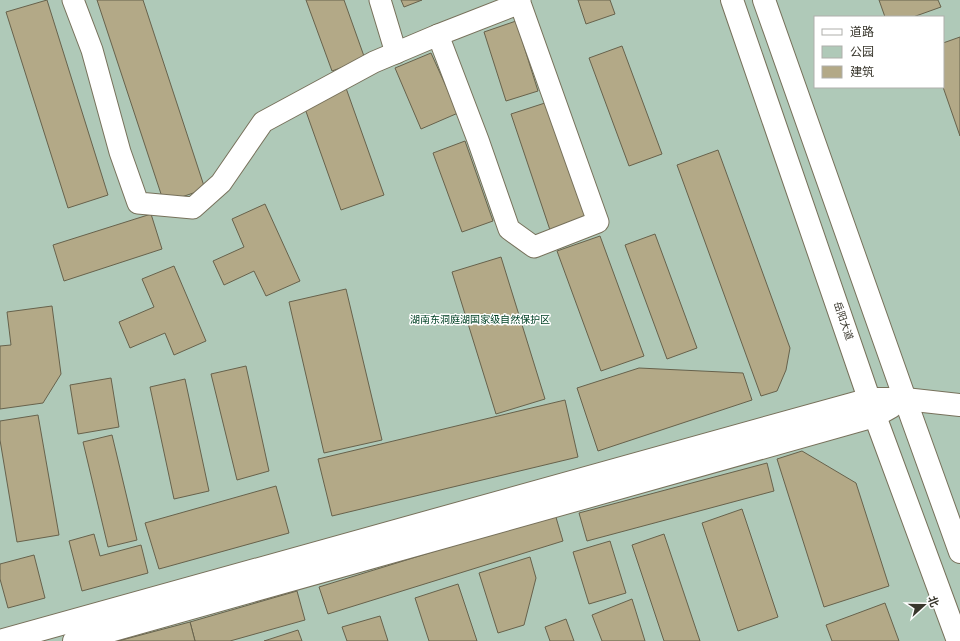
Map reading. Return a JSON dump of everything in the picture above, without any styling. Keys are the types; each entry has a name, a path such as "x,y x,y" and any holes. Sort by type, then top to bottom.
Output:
{"main road":[{"name":"岳阳大道","path":"732,0 872,407 958,641"},
{"path":"764,0 904,399 960,552"},
{"path":"0,641 904,399 960,405"},
{"path":"74,641 872,407"}],"street":[{"path":"73,0 92,50 120,152 138,203 193,208 221,183 263,122 374,62 438,35 520,2 598,222 534,247 509,228 478,140 438,35"},
{"path":"380,0 396,53"}],"green space":[{"name":"湖南东洞庭湖国家级自然保护区","path":"0,0 960,0 960,641 0,641"}],"building":[{"path":"47,0 108,195 68,208 6,12"},
{"path":"97,0 143,0 205,189 164,203"},
{"path":"306,0 344,0 365,59 332,71"},
{"path":"401,0 422,0 404,7"},
{"path":"578,0 610,0 615,14 586,24"},
{"path":"879,0 938,0 941,7 916,16 885,16"},
{"path":"516,21 538,91 506,101 484,32"},
{"path":"960,37 960,136 943,88 944,43"},
{"path":"622,46 662,154 629,166 589,58"},
{"path":"431,53 458,113 421,129 395,68"},
{"path":"346,88 384,195 341,210 303,103"},
{"path":"548,102 587,218 550,230 511,114"},
{"path":"465,141 493,221 462,232 433,153"},
{"path":"718,150 790,348 786,370 777,391 761,396 677,165"},
{"path":"265,204 300,281 266,296 254,271 224,285 213,261 244,247 232,219"},
{"path":"151,214 162,249 64,281 53,245"},
{"path":"655,234 697,348 667,359 625,245"},
{"path":"600,236 644,356 601,371 557,251"},
{"path":"501,257 545,399 496,414 452,272"},
{"path":"174,266 206,341 174,355 165,333 130,348 119,322 154,307 142,279"},
{"path":"346,289 382,440 324,453 289,302"},
{"path":"52,306 61,374 43,403 0,409 0,346 11,345 7,312"},
{"path":"246,366 269,471 237,480 211,374"},
{"path":"639,368 743,373 752,400 598,451 577,388"},
{"path":"111,378 119,427 78,434 70,385"},
{"path":"185,379 209,491 174,499 150,387"},
{"path":"565,400 578,457 332,516 318,459"},
{"path":"38,415 59,535 17,542 0,440 0,421"},
{"path":"112,435 137,540 108,547 83,442"},
{"path":"802,451 856,483 889,586 824,607 777,459"},
{"path":"767,463 774,491 587,541 579,513"},
{"path":"276,486 289,533 159,569 145,523"},
{"path":"742,509 778,617 738,631 702,523"},
{"path":"555,514 563,541 328,614 319,587"},
{"path":"94,534 100,556 141,545 148,573 82,591 69,541"},
{"path":"664,534 700,641 664,641 632,545"},
{"path":"610,541 626,593 589,604 573,552"},
{"path":"34,555 45,598 8,608 0,579 0,564"},
{"path":"530,557 536,578 524,625 498,633 479,573"},
{"path":"458,584 477,641 429,641 415,598"},
{"path":"297,591 305,620 230,641 195,641 190,622"},
{"path":"632,599 645,641 602,641 592,615"},
{"path":"885,603 899,641 832,641 826,625"},
{"path":"380,616 388,641 347,641 342,627"},
{"path":"566,619 574,641 550,641 545,627"},
{"path":"190,622 195,641 118,641"},
{"path":"298,630 302,641 264,641"}]}
